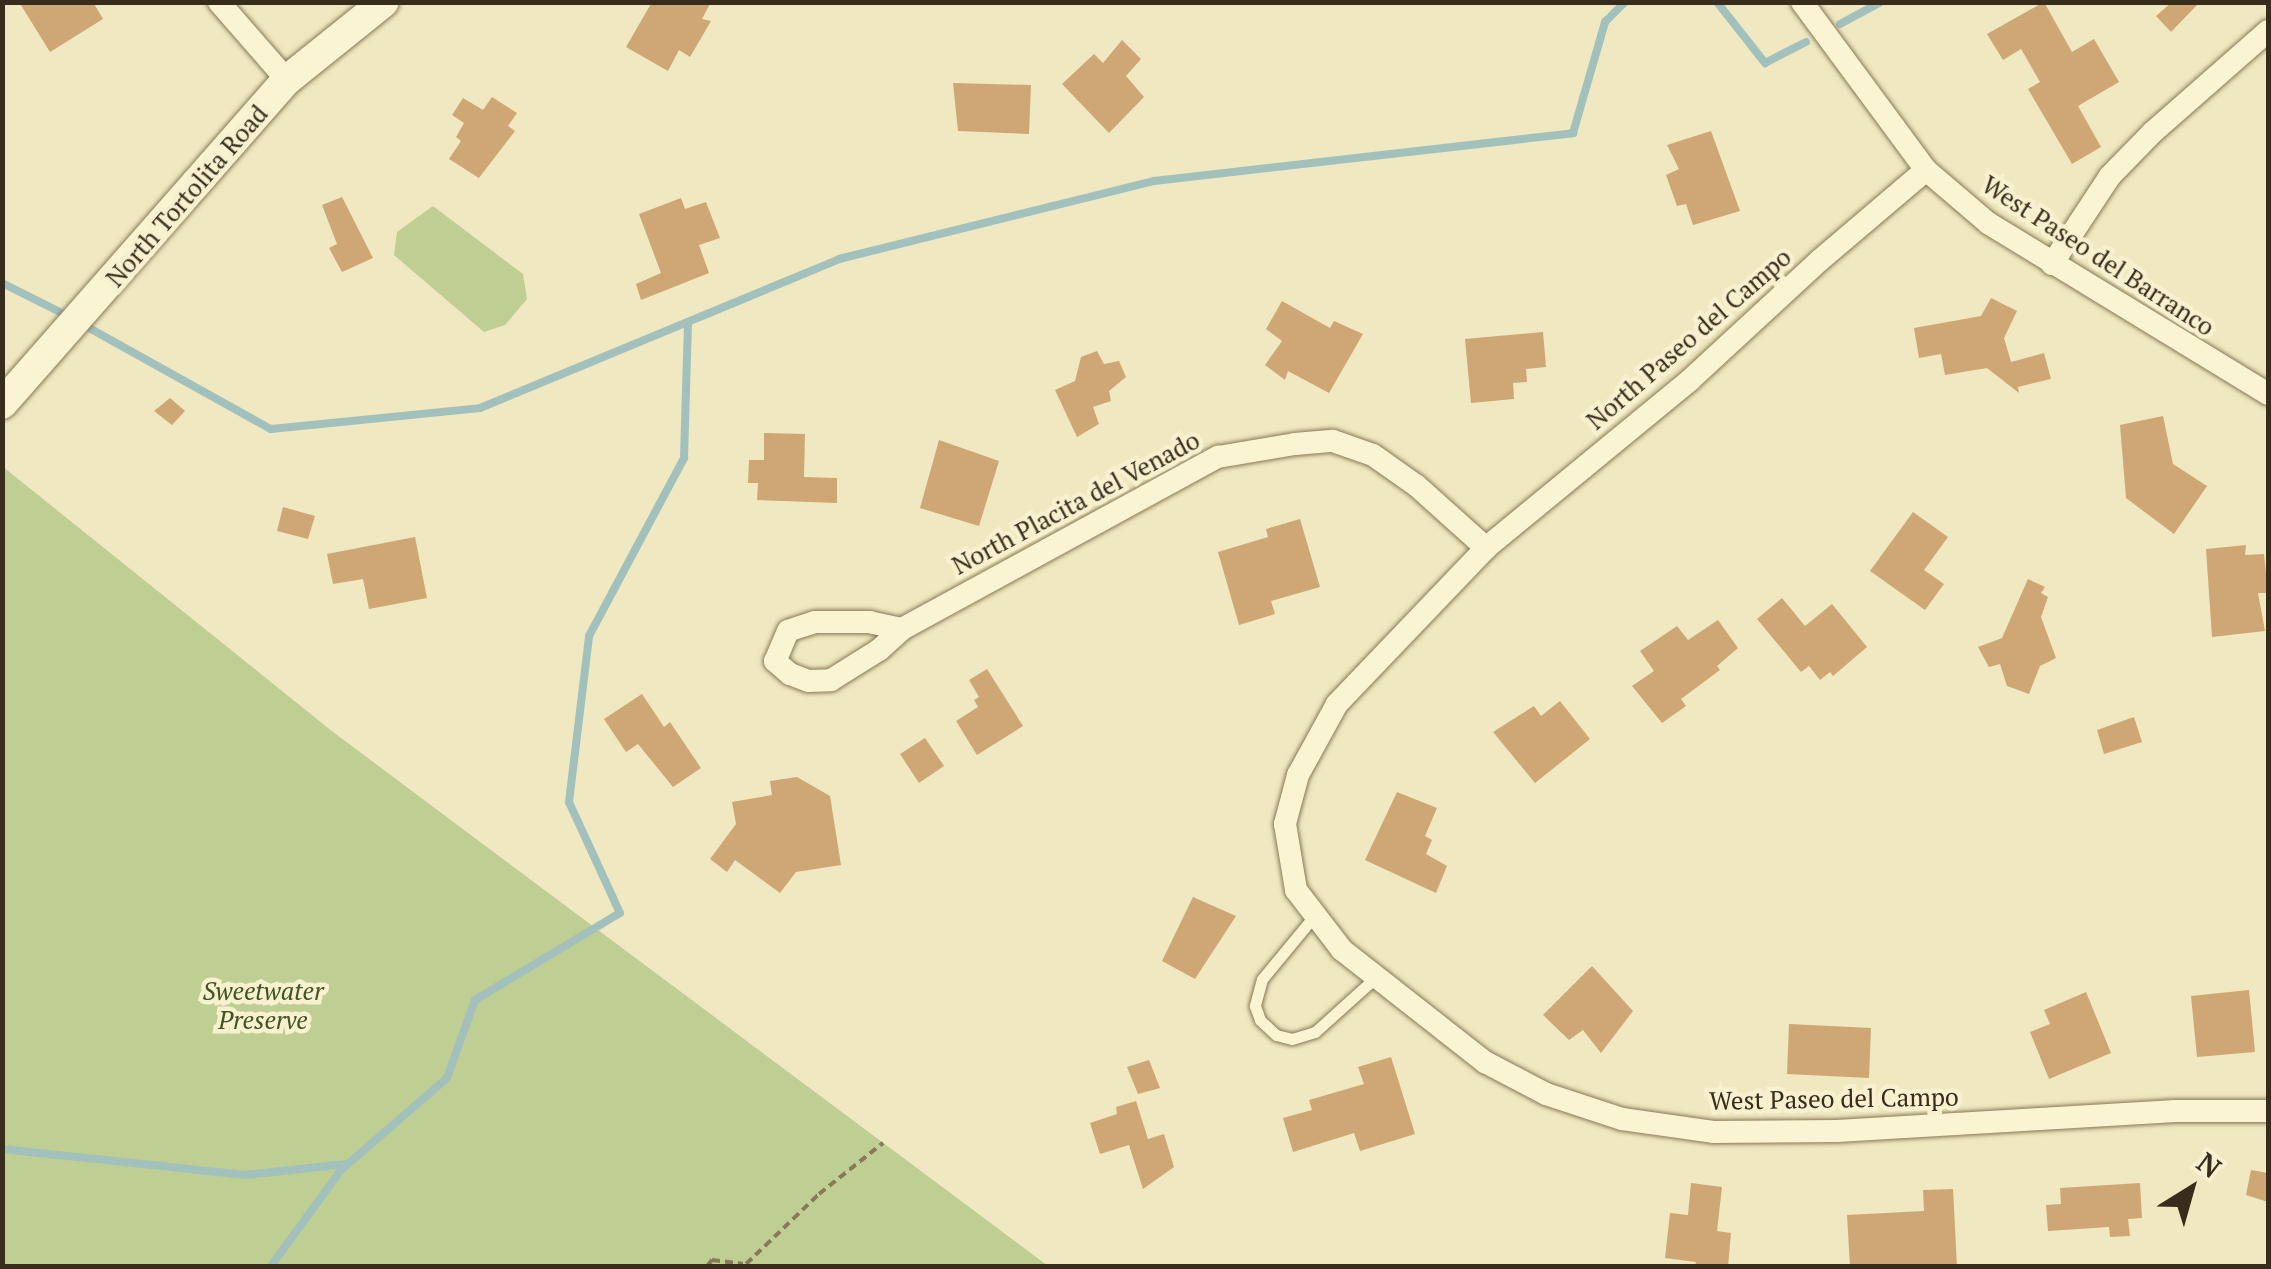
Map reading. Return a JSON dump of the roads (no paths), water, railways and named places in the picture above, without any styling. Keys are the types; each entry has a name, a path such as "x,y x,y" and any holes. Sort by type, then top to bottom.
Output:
{"street":[{"path":"219,2 287,80"},
{"name":"North Tortolita Road","path":"2,404 287,80 384,2"},
{"name":"West Paseo del Barranco","path":"1802,2 1926,170 1988,223 2268,394"},
{"path":"2052,264 2110,176 2153,132 2268,31"},
{"name":"North Paseo del Campo","path":"1486,548 1689,382 1926,170"},
{"name":"North Placita del Venado","path":"902,629 870,622 814,622 788,630 775,660 790,674 808,681 831,680 880,650 902,629 1218,457 1295,444 1333,441 1373,455 1417,486 1486,548"},
{"name":"West Paseo del Campo","path":"1486,548 1336,704 1298,774 1285,824 1296,890 1342,950 1484,1062 1546,1094 1622,1119 1713,1132 1819,1132 2175,1111 2268,1111"}],"lane":[{"path":"1316,916 1262,979 1255,1006 1260,1020 1276,1035 1292,1039 1315,1032 1376,978"}],"waterway":[{"path":"82,324 271,429 480,408 839,259 1154,181 1573,133 1605,22 1625,2"},
{"path":"1717,2 1765,63 1806,42"},
{"path":"1840,24 1881,2"},
{"path":"2,283 70,317"},
{"path":"271,1266 341,1170 447,1078 475,1000 620,913 569,802 589,636 684,458 688,322"},
{"path":"2,1149 246,1175 346,1164"}],"park label":[{"name":"Sweetwater Preserve","path":"263,1006"}]}
